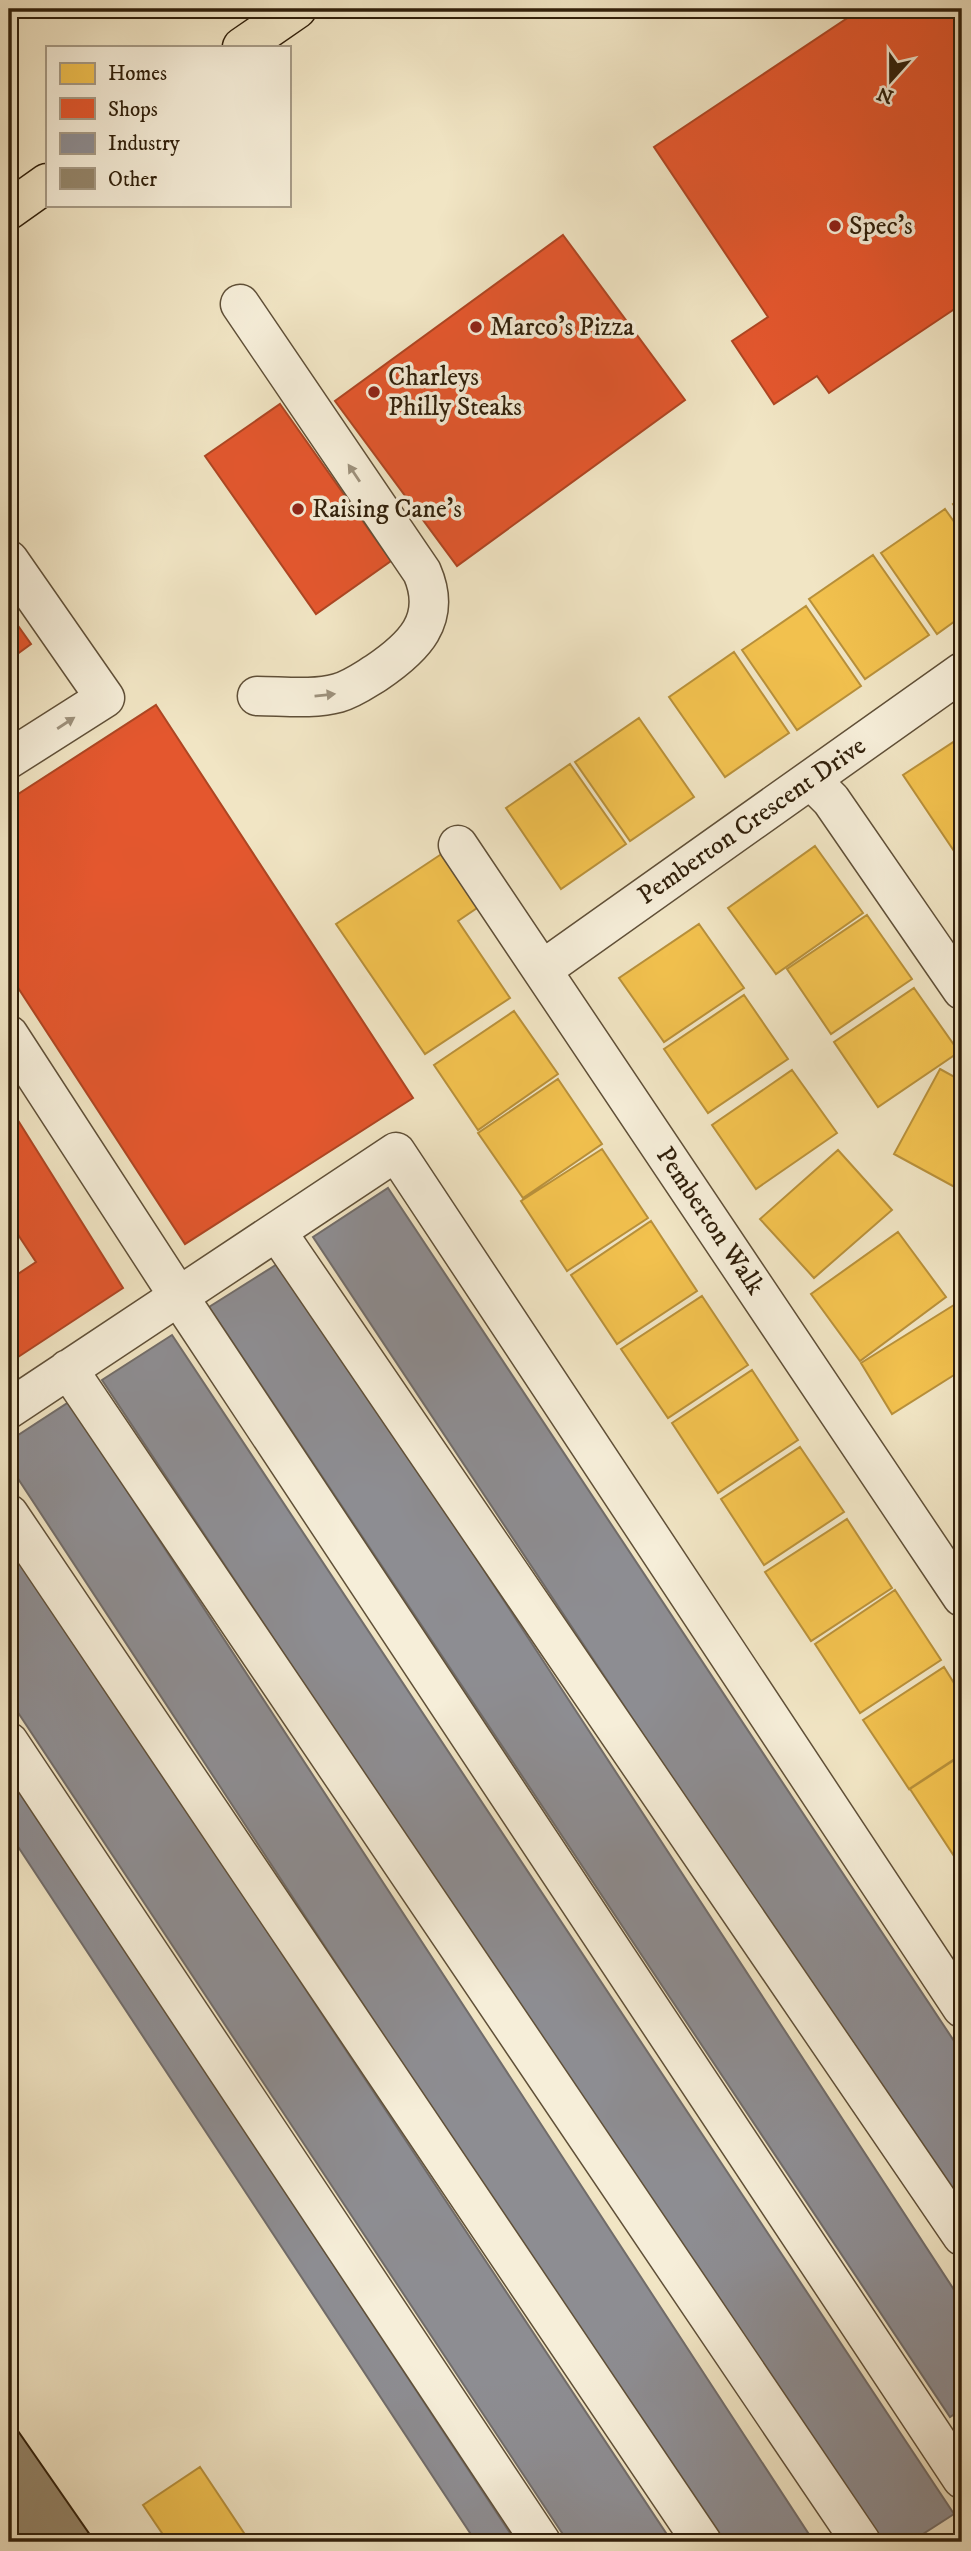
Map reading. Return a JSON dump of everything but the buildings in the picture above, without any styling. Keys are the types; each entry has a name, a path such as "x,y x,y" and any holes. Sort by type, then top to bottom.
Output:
{"main road":[{"path":"243,46 297,9"},
{"path":"9,210 46,184"}],"lane":[{"path":"240,304 422,572 429,598 428,617 418,639 394,661 355,687 326,695 257,696"},
{"path":"9,559 105,698 9,760"},
{"name":"Pemberton Crescent Drive","path":"542,970 962,672"},
{"path":"811,780 831,800 962,990"},
{"name":"Pemberton Walk","path":"458,845 962,1597"},
{"path":"9,1035 179,1297 962,2479"},
{"path":"9,1409 396,1152 962,2008"},
{"path":"277,1231 962,2236"},
{"path":"68,1369 861,2542"},
{"path":"9,1514 702,2542"},
{"path":"9,1742 541,2542"}],"place":[{"name":"Spec's","path":"835,226"},
{"name":"Marco's Pizza","path":"476,327"},
{"name":"Charleys Philly Steaks","path":"374,392"},
{"name":"Raising Cane's","path":"298,509"}]}
